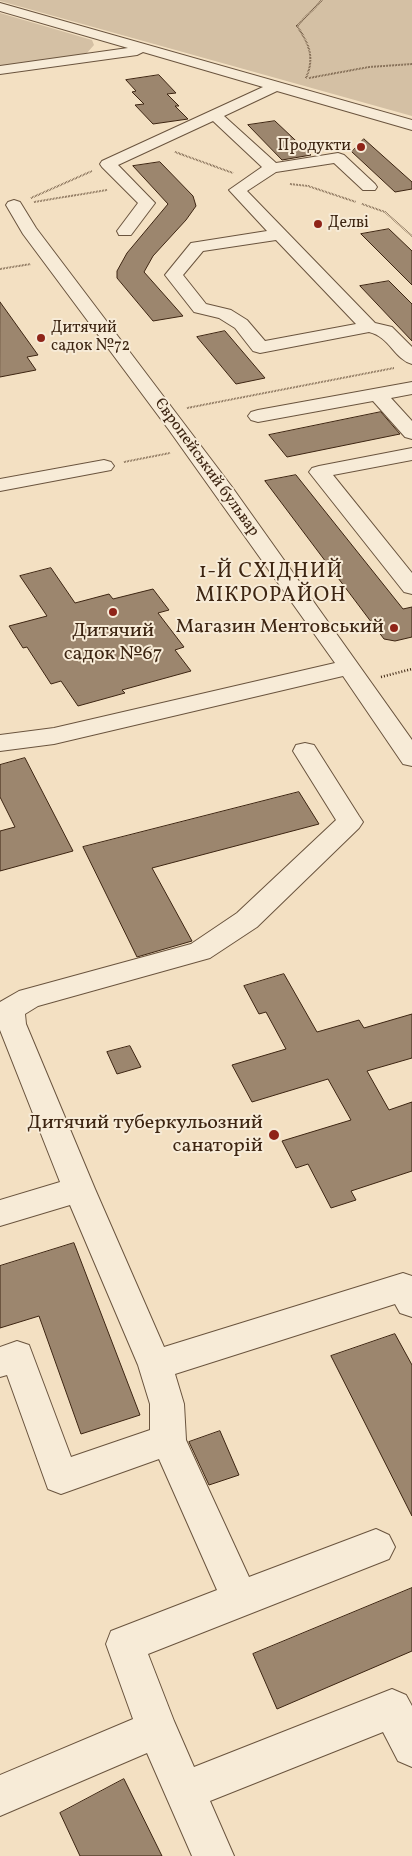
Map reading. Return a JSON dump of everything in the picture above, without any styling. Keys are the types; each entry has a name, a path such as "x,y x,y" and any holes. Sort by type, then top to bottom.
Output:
{"street":[{"path":"0,7 412,125"},
{"path":"0,70 147,49"},
{"path":"125,230 147,202 108,164 276,86"},
{"path":"215,115 272,168"},
{"path":"369,187 338,158 272,168 237,190 369,327"},
{"name":"Європейський бульвар","path":"14,205 29,230 166,412 355,675 408,744"},
{"path":"280,234 197,247 174,275 200,308 225,314 241,324 260,347 369,327 386,331 407,362"},
{"path":"258,416 412,388"},
{"path":"377,394 412,433"},
{"path":"412,454 319,472 412,587"},
{"path":"0,485 104,466"},
{"path":"0,743 54,736 355,675"},
{"path":"240,1599 168,1440 167,1404 154,1365 79,1189 12,1024 10,1010 29,998 200,951 247,920 350,822 305,751"},
{"path":"0,1213 79,1189"},
{"path":"154,1365 409,1291"},
{"path":"0,1362 17,1356 61,1477 168,1440"},
{"path":"213,1856 157,1729 125,1644 376,1547"},
{"path":"184,1791 392,1708 412,1747"},
{"path":"0,1796 157,1729"}],"path":[{"path":"305,79 313,59 309,45 297,26 322,0"},
{"path":"276,86 332,72 412,64"},
{"path":"14,205 108,164"},
{"path":"14,205 132,186"},
{"path":"0,269 52,261"},
{"path":"166,412 407,362"},
{"path":"104,466 192,448"},
{"path":"355,675 412,669"}],"shaded area":[{"path":"412,0 412,116 0,1"},
{"path":"0,13 92,40 94,45 86,54 0,66"}],"building":[{"path":"159,75 176,93 167,94 179,106 175,106 188,119 153,124 135,105 144,104 132,92 136,91 126,80"},
{"path":"275,121 311,155 282,160 248,125"},
{"path":"364,139 412,182 412,189 395,192 352,152"},
{"path":"160,162 193,196 196,206 186,220 153,256 144,272 183,316 153,321 117,278 117,271 127,253 168,204 133,166"},
{"path":"389,229 412,251 412,285 361,234"},
{"path":"389,281 412,304 412,341 360,286"},
{"path":"0,302 38,355 27,357 36,370 0,377"},
{"path":"225,331 265,378 236,384 197,337"},
{"path":"381,412 400,434 287,457 269,435"},
{"path":"296,475 403,609 412,607 412,637 395,641 384,639 265,481"},
{"path":"51,568 75,603 109,594 113,599 153,589 169,610 158,613 184,647 175,650 191,671 122,690 125,693 78,706 61,681 51,684 27,647 23,648 9,626 47,616 20,576"},
{"path":"25,758 73,851 0,871 0,831 15,827 0,797 0,765"},
{"path":"299,792 319,824 152,868 192,941 137,957 83,847"},
{"path":"284,974 317,1032 359,1020 364,1028 412,1014 412,1058 367,1071 389,1110 412,1102 412,1171 351,1191 356,1200 331,1208 308,1164 296,1168 282,1141 351,1120 328,1079 252,1102 232,1065 286,1049 266,1012 259,1014 244,986"},
{"path":"130,1046 141,1067 117,1074 107,1052"},
{"path":"74,1243 140,1415 81,1434 39,1316 0,1328 0,1266"},
{"path":"395,1334 412,1365 412,1516 331,1356"},
{"path":"220,1431 239,1475 209,1485 189,1442"},
{"path":"412,1588 412,1651 277,1709 253,1654"},
{"path":"124,1779 162,1856 80,1856 60,1813"}],"place":[{"name":"Продукти","path":"361,147"},
{"name":"Делві","path":"318,224"},
{"name":"Дитячий садок №72","path":"41,338"},
{"name":"Дитячий садок №67","path":"113,612"},
{"name":"Магазин Ментовський","path":"394,628"},
{"name":"Дитячий туберкульозний санаторій","path":"274,1135"}],"district":[{"name":"1-Й СХІДНИЙ МІКРОРАЙОН","path":"271,585"}]}
